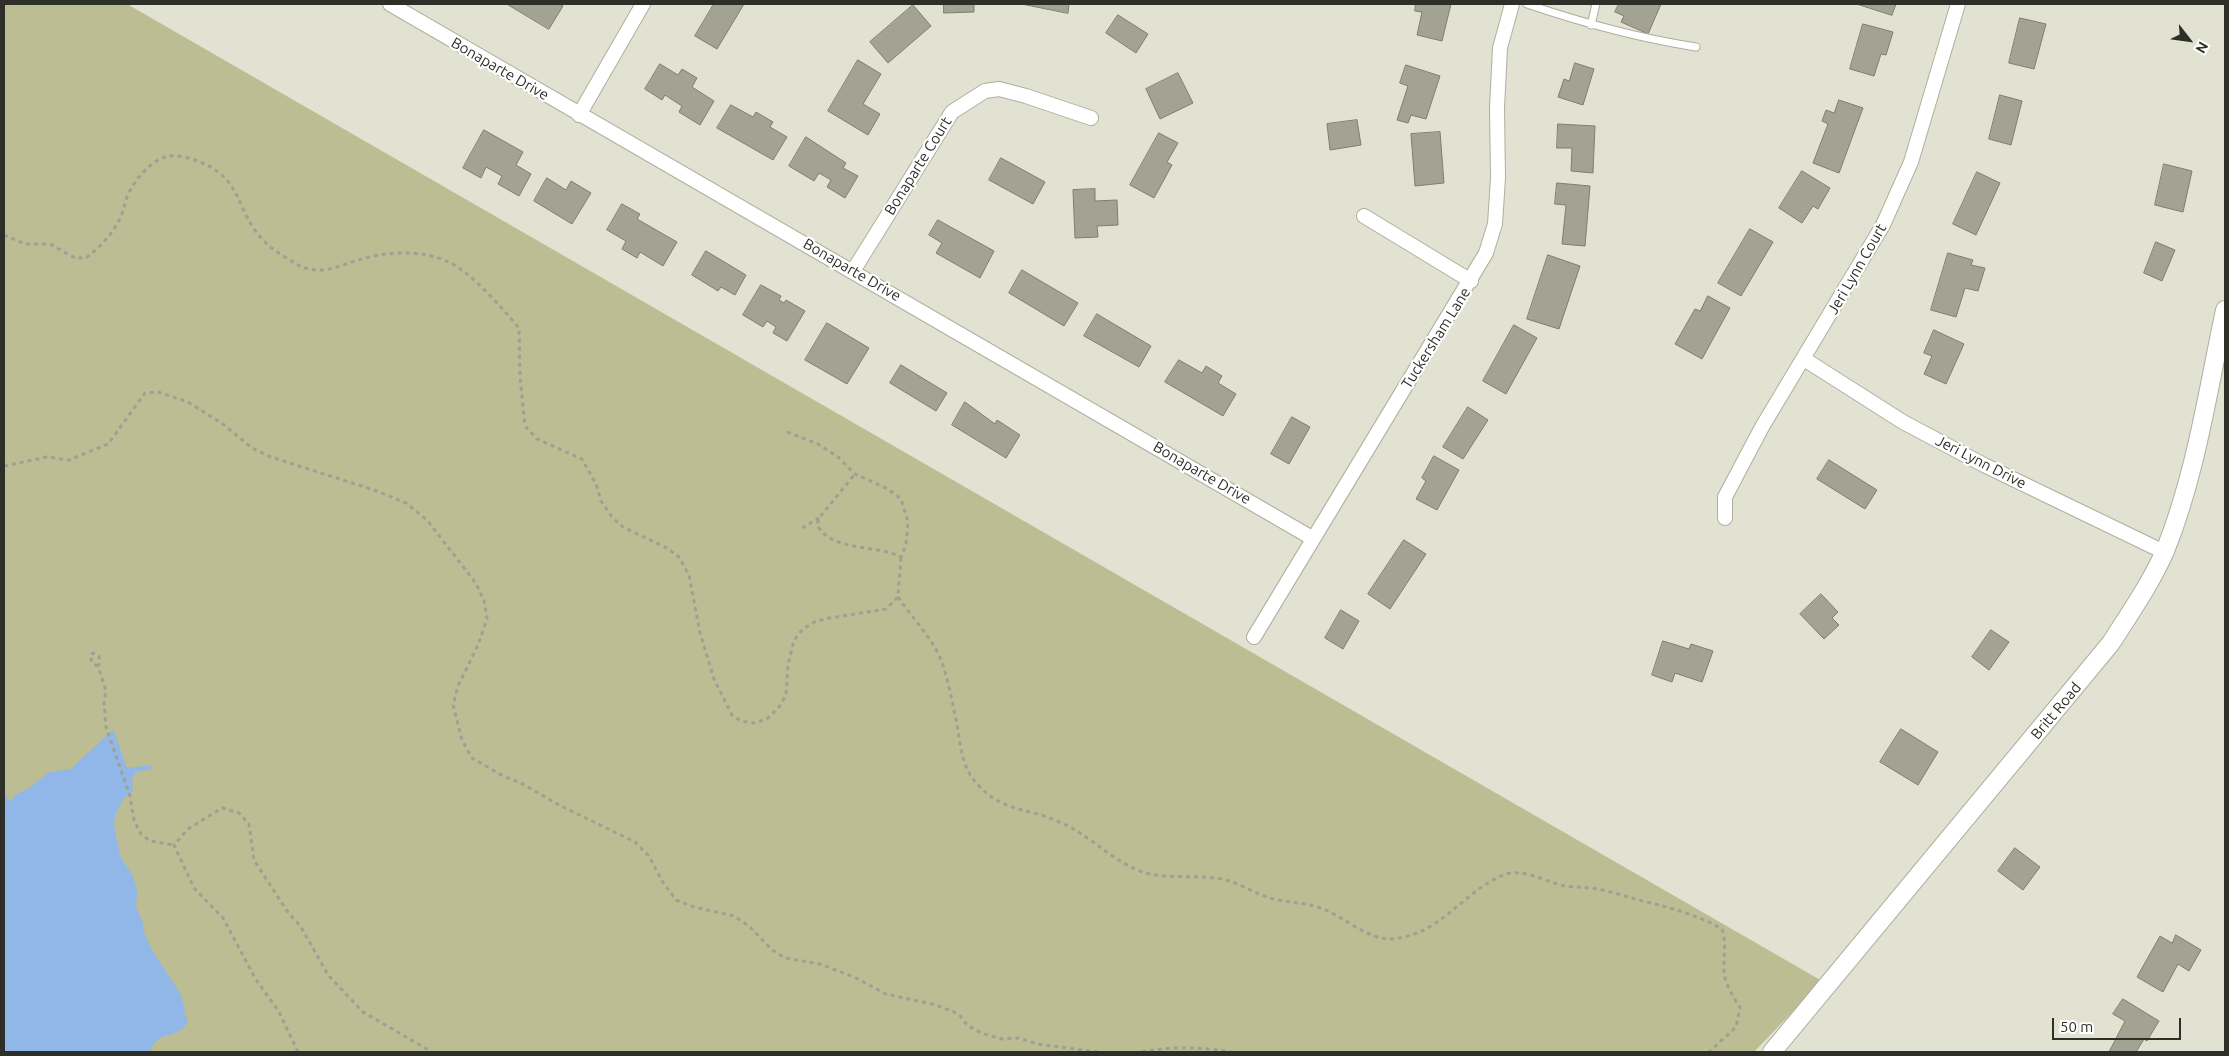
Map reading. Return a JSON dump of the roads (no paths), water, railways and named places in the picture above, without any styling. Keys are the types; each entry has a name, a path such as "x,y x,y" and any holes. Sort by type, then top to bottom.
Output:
{"street":[{"name":"Bonaparte Drive","path":"390,4 1312,538"},
{"path":"579,115 643,4"},
{"name":"Tuckersham Lane","path":"1254,637 1312,538 1486,253 1495,224 1498,178 1497,108 1500,48 1512,4"},
{"name":"Jeri Lynn Court","path":"1725,518 1725,497 1762,427 1883,225 1911,162 1958,4"},
{"name":"Bonaparte Court","path":"853,271 952,112 985,90 999,89 1026,96 1091,118"},
{"path":"1364,216 1470,281"},
{"name":"Britt Road","path":"1772,1052 2111,643 2146,588 2164,552 2186,492 2225,310"},
{"name":"Jeri Lynn Drive","path":"1804,359 1911,426 1984,465 2164,552"}],"lane":[{"path":"1528,4 1591,25 1654,41 1696,47"},
{"path":"1591,25 1596,4"}],"water":[{"path":"114,731 127,768 151,765 151,769 136,772 132,779 133,791 124,798 115,815 114,824 120,856 133,876 137,890 136,908 142,920 145,935 153,952 180,993 185,1008 184,1014 188,1019 181,1030 153,1044 150,1052 4,1052 4,793 11,802 15,795 29,788 49,772 71,769 110,732"}]}
